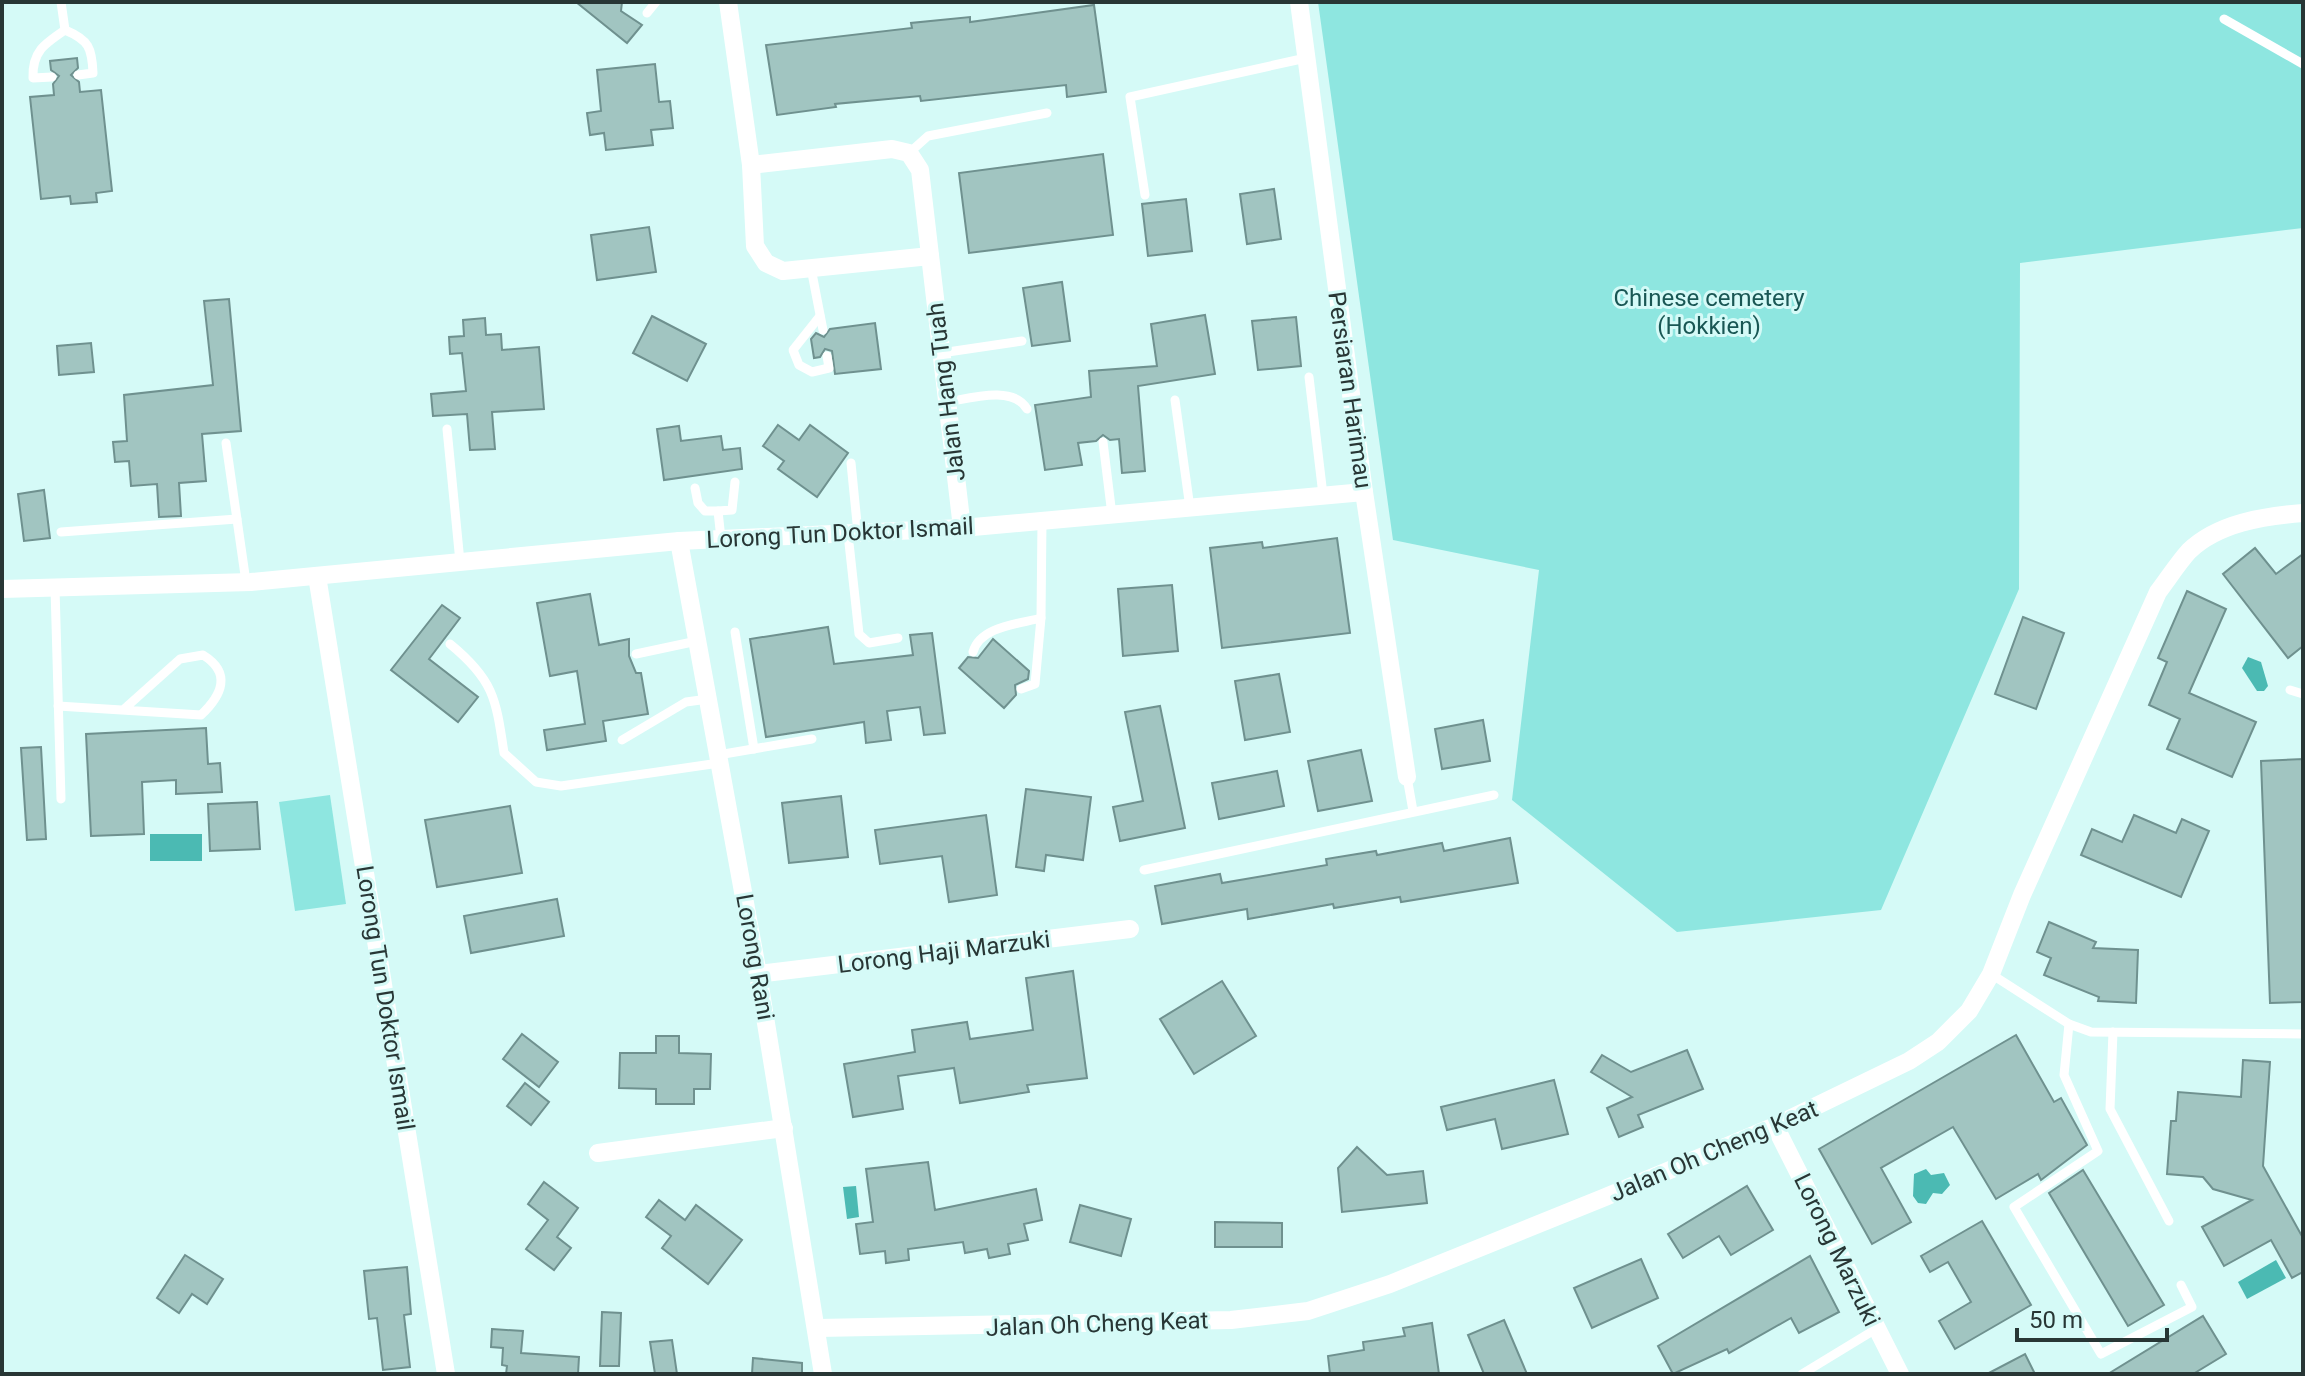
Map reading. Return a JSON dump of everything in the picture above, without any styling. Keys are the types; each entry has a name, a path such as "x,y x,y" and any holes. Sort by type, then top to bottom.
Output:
{"street":[{"path":"728,2 751,165 755,246 766,263 783,271 930,256"},
{"name":"Persiaran Harimau","path":"1299,2 1364,492 1407,777"},
{"path":"751,165 892,149 909,153"},
{"name":"Jalan Hang Tuah","path":"909,153 920,170 962,528"},
{"name":"Lorong Tun Doktor Ismail","path":"2,589 246,582 679,541 962,528 1364,492"},
{"name":"Jalan Oh Cheng Keat","path":"818,1328 1231,1320 1308,1311 1404,1279 1775,1126 1909,1061 1938,1042 1969,1011 1991,974 2028,881 2158,592 2190,550 2225,528 2272,515 2303,513"},
{"name":"Lorong Rani","path":"679,541 758,974 818,1328 823,1374"},
{"name":"Lorong Tun Doktor Ismail","path":"317,576 446,1374"},
{"name":"Lorong Haji Marzuki","path":"758,974 1130,929"},
{"name":"Lorong Marzuki","path":"1775,1126 1900,1374"},
{"path":"598,1153 784,1128"}],"lane":[{"path":"61,2 65,30"},
{"path":"647,13 656,2"},
{"path":"2224,19 2303,64"},
{"path":"65,30 84,38 92,48 93,73 78,75"},
{"path":"52,77 33,78 33,65 41,46 65,30"},
{"path":"1145,195 1130,97 1306,58"},
{"path":"909,153 928,136 1047,113"},
{"path":"811,268 823,330"},
{"path":"820,316 793,350 799,365 812,372 829,368 827,356"},
{"path":"941,353 1022,341"},
{"path":"1309,377 1323,495"},
{"path":"947,402 1010,395 1021,398 1027,409"},
{"path":"1175,400 1190,508"},
{"path":"447,429 460,562"},
{"path":"1103,442 1112,515"},
{"path":"226,443 246,582"},
{"path":"851,463 859,634 869,643 898,638"},
{"path":"695,488 698,503 705,511 732,510 735,482"},
{"path":"718,511 721,539"},
{"path":"61,532 237,519"},
{"path":"1021,689 1035,684 1041,618 1042,521"},
{"path":"55,588 61,799"},
{"path":"973,652 975,643 986,633 1041,618"},
{"path":"735,632 754,749"},
{"path":"636,654 697,641"},
{"path":"450,644 479,667 497,708 504,753 520,772 536,782 561,786 719,759 754,749 812,739"},
{"path":"58,706 201,715 217,700 223,681 216,663 203,655 180,659 123,710"},
{"path":"2290,690 2303,694"},
{"path":"622,740 686,702 708,699"},
{"path":"1407,777 1413,811"},
{"path":"1144,870 1494,795"},
{"path":"1991,974 2069,1024 2091,1032 2303,1034"},
{"path":"2069,1024 2064,1075 2098,1151 2014,1207 2101,1354 2192,1307 2181,1285"},
{"path":"2113,1032 2110,1109 2169,1221"},
{"path":"1802,1374 1876,1329"}],"green space":[{"name":"Chinese cemetery (Hokkien)","path":"1318,2 2303,2 2303,228 2020,263 2019,589 1881,910 1677,932 1512,800 1539,570 1393,540"},
{"path":"330,795 346,904 295,911 279,802"}],"shaded area":[{"path":"2248,657 2261,662 2268,686 2264,691 2257,691 2242,668"},
{"path":"150,834 202,834 202,861 150,861"},
{"path":"1926,1169 1931,1175 1944,1173 1950,1185 1942,1194 1933,1193 1926,1204 1918,1203 1913,1196 1914,1174"},
{"path":"856,1186 859,1217 847,1219 843,1187"},
{"path":"2276,1260 2286,1278 2247,1299 2238,1282"}],"building":[{"path":"576,2 622,2 621,11 642,25 627,43"},
{"path":"1094,5 1106,92 1067,97 1066,85 921,101 920,96 835,104 836,107 777,115 766,45 912,28 911,23 970,17 970,22"},
{"path":"77,58 78,68 71,75 79,82 80,92 101,90 112,191 96,193 97,202 71,204 70,196 41,199 30,97 54,95 53,84 59,76 51,70 50,61"},
{"path":"655,64 659,102 670,101 673,128 651,130 653,145 606,150 604,133 590,135 587,113 601,111 597,70"},
{"path":"1103,154 1113,235 969,253 959,173"},
{"path":"1274,189 1281,239 1247,244 1240,194"},
{"path":"1186,199 1192,251 1148,256 1142,204"},
{"path":"649,227 656,272 597,280 591,235"},
{"path":"1062,282 1070,341 1032,346 1023,288"},
{"path":"229,299 241,431 202,434 206,481 179,483 181,516 159,517 157,484 131,486 129,461 115,462 113,442 127,441 124,395 213,385 204,301"},
{"path":"1205,315 1215,374 1138,386 1145,471 1122,473 1119,439 1110,440 1103,435 1096,441 1078,443 1082,465 1045,470 1035,405 1091,397 1089,371 1157,366 1151,324"},
{"path":"652,316 706,344 687,381 633,353"},
{"path":"1296,317 1301,366 1258,370 1252,321"},
{"path":"485,318 486,335 501,334 502,350 539,347 544,409 492,412 495,449 470,450 467,414 433,416 431,394 466,391 462,353 450,354 449,337 464,336 463,320"},
{"path":"875,323 881,369 835,374 832,351 825,349 820,357 814,358 811,339 816,333 824,337 830,329"},
{"path":"91,343 94,372 59,375 57,346"},
{"path":"778,425 799,440 810,425 848,453 817,497 778,469 784,461 763,446"},
{"path":"679,426 681,441 721,436 723,450 740,448 742,469 664,480 657,429"},
{"path":"44,490 50,538 24,541 18,494"},
{"path":"1337,538 1350,633 1222,648 1210,548 1262,542 1263,548"},
{"path":"2255,548 2276,574 2303,554 2303,646 2288,658 2223,574"},
{"path":"1172,585 1178,651 1123,656 1118,589"},
{"path":"2187,591 2226,609 2189,693 2256,722 2232,777 2167,749 2180,719 2149,705 2167,662 2158,658"},
{"path":"590,594 599,645 629,639 629,656 636,673 641,673 648,714 603,721 606,741 547,750 544,730 585,724 577,671 550,676 537,603"},
{"path":"442,605 460,618 429,659 478,697 458,722 391,670"},
{"path":"2023,617 2064,633 2036,709 1995,694"},
{"path":"828,627 834,664 913,655 910,635 932,633 945,733 924,735 920,707 887,711 891,740 866,743 864,722 766,737 750,639"},
{"path":"993,639 1029,671 1028,679 1015,685 1016,695 1004,708 959,668 968,657 978,658"},
{"path":"1279,674 1290,732 1245,740 1235,681"},
{"path":"1160,706 1185,828 1120,841 1113,807 1143,801 1125,712"},
{"path":"1483,720 1490,761 1442,769 1435,729"},
{"path":"206,728 208,764 220,763 222,792 176,794 176,780 142,782 144,834 91,836 86,734"},
{"path":"41,747 46,839 27,840 21,748"},
{"path":"1361,750 1372,801 1318,811 1308,761"},
{"path":"2303,759 2303,1002 2270,1003 2261,761"},
{"path":"1277,771 1284,806 1219,819 1212,783"},
{"path":"1026,789 1091,797 1083,860 1046,855 1044,871 1016,867"},
{"path":"841,796 848,857 789,863 782,803"},
{"path":"257,802 260,849 210,851 208,804"},
{"path":"510,806 522,873 437,887 425,820"},
{"path":"986,815 997,895 949,902 942,856 880,864 875,830"},
{"path":"2134,815 2176,833 2182,819 2209,831 2181,897 2081,855 2092,829 2122,842"},
{"path":"1510,838 1518,883 1401,902 1400,897 1334,908 1333,904 1248,919 1247,909 1162,924 1155,886 1220,874 1222,883 1327,865 1326,859 1376,851 1377,855 1442,843 1444,851"},
{"path":"557,899 564,936 471,953 464,916"},
{"path":"2049,922 2096,942 2093,948 2138,950 2136,1003 2098,1001 2099,997 2044,975 2051,958 2037,952"},
{"path":"1073,971 1087,1078 1027,1085 1029,1092 960,1103 954,1068 898,1076 903,1109 853,1117 844,1064 915,1052 912,1030 967,1022 970,1039 1033,1030 1026,978"},
{"path":"1222,981 1256,1036 1194,1074 1160,1019"},
{"path":"522,1034 558,1062 539,1087 503,1059"},
{"path":"2016,1035 2054,1102 2061,1098 2087,1145 2041,1180 2038,1174 1996,1199 1953,1127 1881,1168 1911,1222 1872,1244 1819,1149"},
{"path":"656,1036 679,1036 679,1053 711,1054 710,1089 694,1089 694,1104 656,1104 656,1089 619,1088 620,1053 656,1053"},
{"path":"1687,1050 1703,1089 1638,1115 1643,1127 1619,1137 1607,1108 1632,1097 1591,1072 1602,1055 1631,1072"},
{"path":"2243,1060 2270,1062 2263,1166 2303,1238 2303,1272 2292,1278 2271,1240 2224,1266 2202,1227 2252,1200 2213,1189 2203,1177 2167,1174 2171,1121 2176,1121 2178,1092 2241,1097"},
{"path":"1554,1080 1568,1134 1502,1149 1495,1119 1447,1130 1441,1107"},
{"path":"525,1083 549,1102 531,1125 507,1106"},
{"path":"1357,1147 1387,1175 1423,1171 1427,1203 1342,1212 1338,1168"},
{"path":"928,1162 935,1210 1036,1189 1042,1220 1024,1224 1028,1240 1008,1244 1010,1254 989,1258 987,1249 965,1253 963,1242 908,1249 909,1260 886,1263 885,1251 860,1254 856,1224 873,1222 866,1169"},
{"path":"2083,1170 2164,1305 2128,1326 2049,1193"},
{"path":"544,1182 578,1208 557,1237 571,1248 554,1270 526,1249 548,1220 528,1204"},
{"path":"1747,1186 1773,1230 1731,1255 1719,1236 1683,1258 1668,1234"},
{"path":"659,1200 685,1220 696,1205 742,1240 708,1284 662,1248 671,1236 646,1217"},
{"path":"1080,1205 1131,1219 1121,1256 1070,1242"},
{"path":"1982,1221 2031,1305 1955,1349 1939,1321 1971,1302 1948,1262 1930,1272 1921,1256"},
{"path":"1215,1222 1282,1223 1282,1247 1215,1247"},
{"path":"185,1255 223,1279 207,1304 192,1294 179,1313 157,1298"},
{"path":"1810,1256 1839,1312 1799,1333 1791,1318 1729,1353 1727,1349 1673,1374 1658,1346"},
{"path":"1641,1259 1658,1298 1592,1328 1574,1288"},
{"path":"407,1267 411,1314 404,1315 410,1367 383,1370 377,1318 369,1319 364,1271"},
{"path":"602,1312 621,1313 619,1366 600,1366"},
{"path":"2203,1316 2226,1354 2193,1374 2108,1374"},
{"path":"1504,1320 1527,1374 1484,1374 1468,1335"},
{"path":"1432,1323 1439,1374 1330,1374 1328,1356 1364,1350 1363,1342 1405,1336 1403,1328"},
{"path":"492,1329 523,1331 521,1353 579,1357 578,1374 506,1374 507,1366 502,1365 503,1348 491,1347"},
{"path":"672,1340 677,1374 655,1374 650,1342"},
{"path":"2025,1354 2035,1374 1987,1374"},
{"path":"753,1358 802,1363 802,1374 752,1374"}]}
